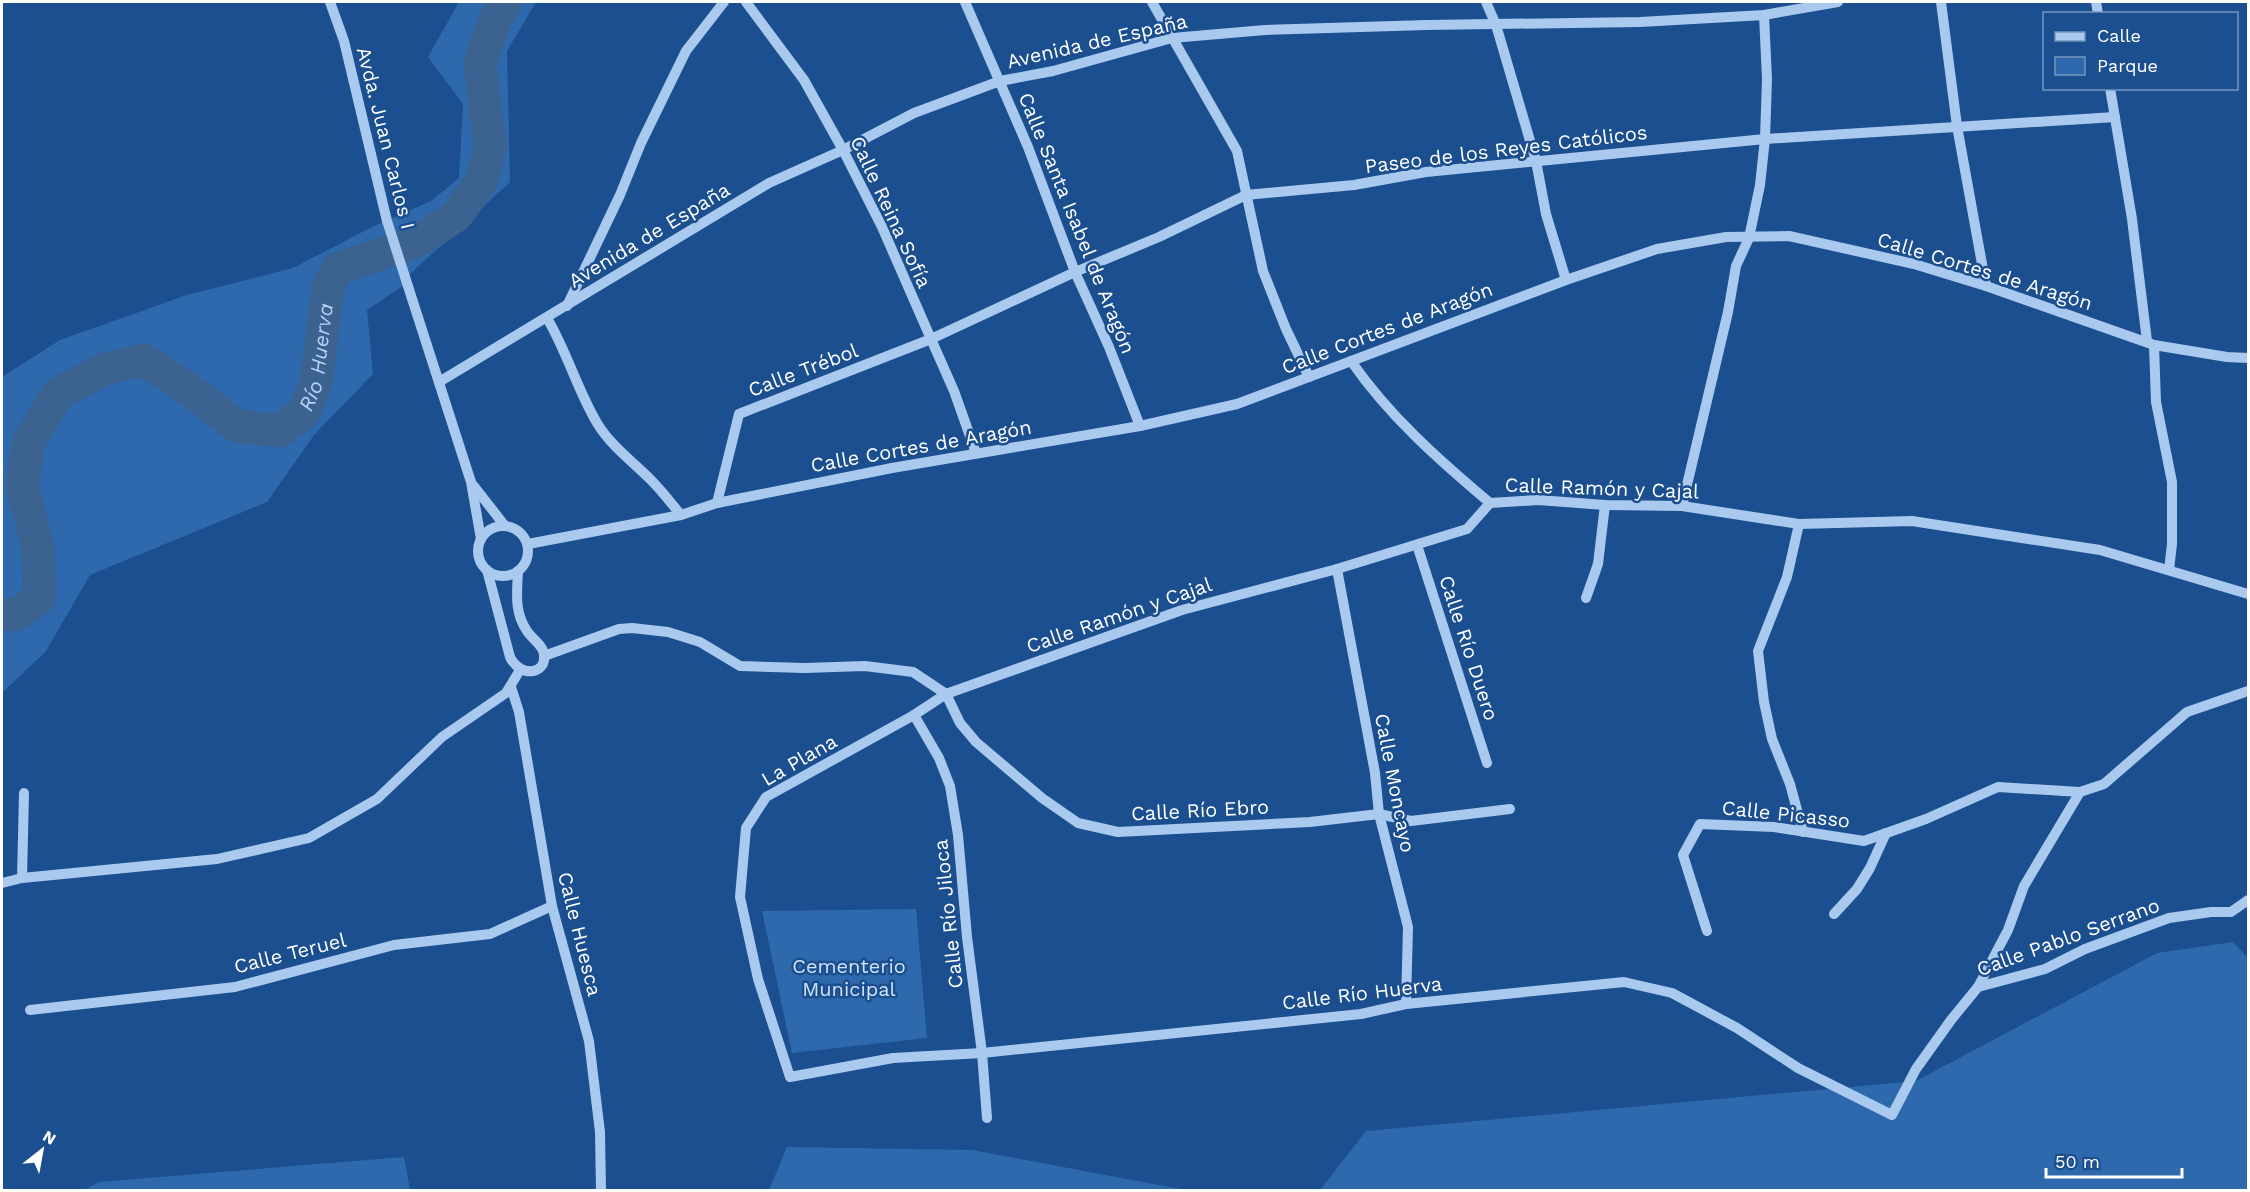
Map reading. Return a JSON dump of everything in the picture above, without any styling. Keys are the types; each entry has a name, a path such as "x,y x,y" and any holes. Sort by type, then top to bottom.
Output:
{"street":[{"name":"Avda. Juan Carlos I","path":"330,2 344,41 387,221 471,482"},
{"path":"567,306 620,195 641,142 686,51 724,2"},
{"name":"Calle Reina Sofía","path":"746,2 804,80 843,150 882,227 954,391 976,453"},
{"name":"Calle Santa Isabel de Aragón","path":"965,2 1028,147 1076,272 1140,426"},
{"path":"1152,2 1237,151 1263,271 1286,328 1309,376"},
{"path":"1486,2 1496,25 1536,160 1546,214 1566,280"},
{"name":"Avenida de España","path":"439,382 769,183 843,150 914,112 1000,81 1053,71 1172,38 1265,30 1640,22 1764,15 1838,2"},
{"path":"1941,2 1957,126 1986,286"},
{"path":"1682,506 1728,312 1736,267 1749,238 1760,185 1765,139 1767,80 1764,15"},
{"path":"2110,90 2132,219 2156,402 2172,482 2172,544 2169,570"},
{"name":"Paseo de los Reyes Católicos","path":"931,339 1076,272 1159,237 1246,195 1354,184 1426,172 1536,160 1765,139 2115,117"},
{"name":"Calle Cortes de Aragón","path":"528,544 681,515 717,503 976,453 1140,426 1237,404 1566,280 1657,249 1726,237 1789,236 1914,264 1986,286 2150,343 2227,357 2248,358"},
{"path":"548,318 597,423 619,451 652,481 681,515"},
{"name":"Calle Trébol","path":"717,503 739,414 931,339"},
{"path":"1351,361 1374,393 1431,452 1490,502"},
{"path":"471,482 505,526"},
{"path":"471,482 481,539 478,552 482,564 487,570 499,576 518,571 527,559 528,544 520,531 505,526 495,527 487,531 481,539"},
{"name":"Calle Ramón y Cajal","path":"946,694 1182,610 1336,569 1467,528 1490,502 1538,500 1605,505 1682,506 1799,524 1912,521 2100,550 2248,594"},
{"path":"1586,598 1598,564 1605,505"},
{"path":"1799,524 1787,577 1758,651 1764,702 1772,739 1790,784 1803,832"},
{"name":"Calle Río Duero","path":"1417,545 1487,763"},
{"name":"Calle Moncayo","path":"1336,569 1375,773 1379,813 1408,927 1406,1004"},
{"path":"487,570 510,657 520,670 531,672 541,665 544,656 542,649 528,634 517,610 518,571"},
{"path":"544,656 619,629 656,630 685,636 700,642 740,666 804,668 865,666 913,672 946,694"},
{"path":"2,883 22,878 217,859 309,838 376,799 442,737 501,697 511,687 520,670"},
{"name":"Calle Huesca","path":"511,687 519,712 552,906 589,1041 600,1132 601,1191"},
{"path":"1978,987 2008,930 2024,886 2080,792 2104,784 2187,712 2248,691"},
{"name":"La Plana","path":"790,1077 758,979 740,897 746,828 766,797 914,715 946,694"},
{"name":"Calle Río Ebro","path":"946,694 960,723 976,742 1042,798 1078,823 1118,832 1310,822 1379,813 1411,821 1510,809"},
{"name":"Calle Río Jiloca","path":"914,715 939,758 950,786 982,1053 987,1118"},
{"name":"Calle Picasso","path":"1707,931 1683,855 1700,824 1774,827 1863,841 1926,819 1998,787 2080,792"},
{"path":"22,878 24,793"},
{"path":"1834,914 1870,868 1886,833"},
{"name":"Calle Pablo Serrano","path":"1892,1115 1916,1070 1951,1020 1978,987 2044,969 2085,949 2169,918 2211,912 2231,912 2248,900"},
{"name":"Calle Teruel","path":"30,1010 236,987 393,945 490,934 552,906"},
{"name":"Calle Río Huerva","path":"790,1077 893,1058 982,1053 1361,1014 1406,1004 1624,982 1672,993 1737,1028 1798,1068 1892,1115"}],"green space":[{"path":"459,2 536,2 507,51 510,182 409,275 406,284 367,310 373,374 314,435 267,502 90,575 46,651 2,693 2,377 60,340 187,295 293,268 370,228 431,201 459,178 463,104 428,57"},
{"name":"Cementerio Municipal","path":"916,909 927,1038 792,1053 762,911"},
{"path":"2233,942 2248,958 2248,1190 1320,1190 1366,1131 1916,1081 2157,953"},
{"path":"787,1147 972,1150 1186,1190 769,1190"},
{"path":"404,1157 410,1190 84,1190 99,1182"}],"waterway":[{"name":"Río Huerva","path":"2,614 16,615 39,598 38,548 22,485 29,441 58,394 104,369 144,360 193,392 236,426 280,431 304,412 316,384 328,288 337,269 418,241 456,216 481,182 491,146 480,63 495,20 506,2"}]}
